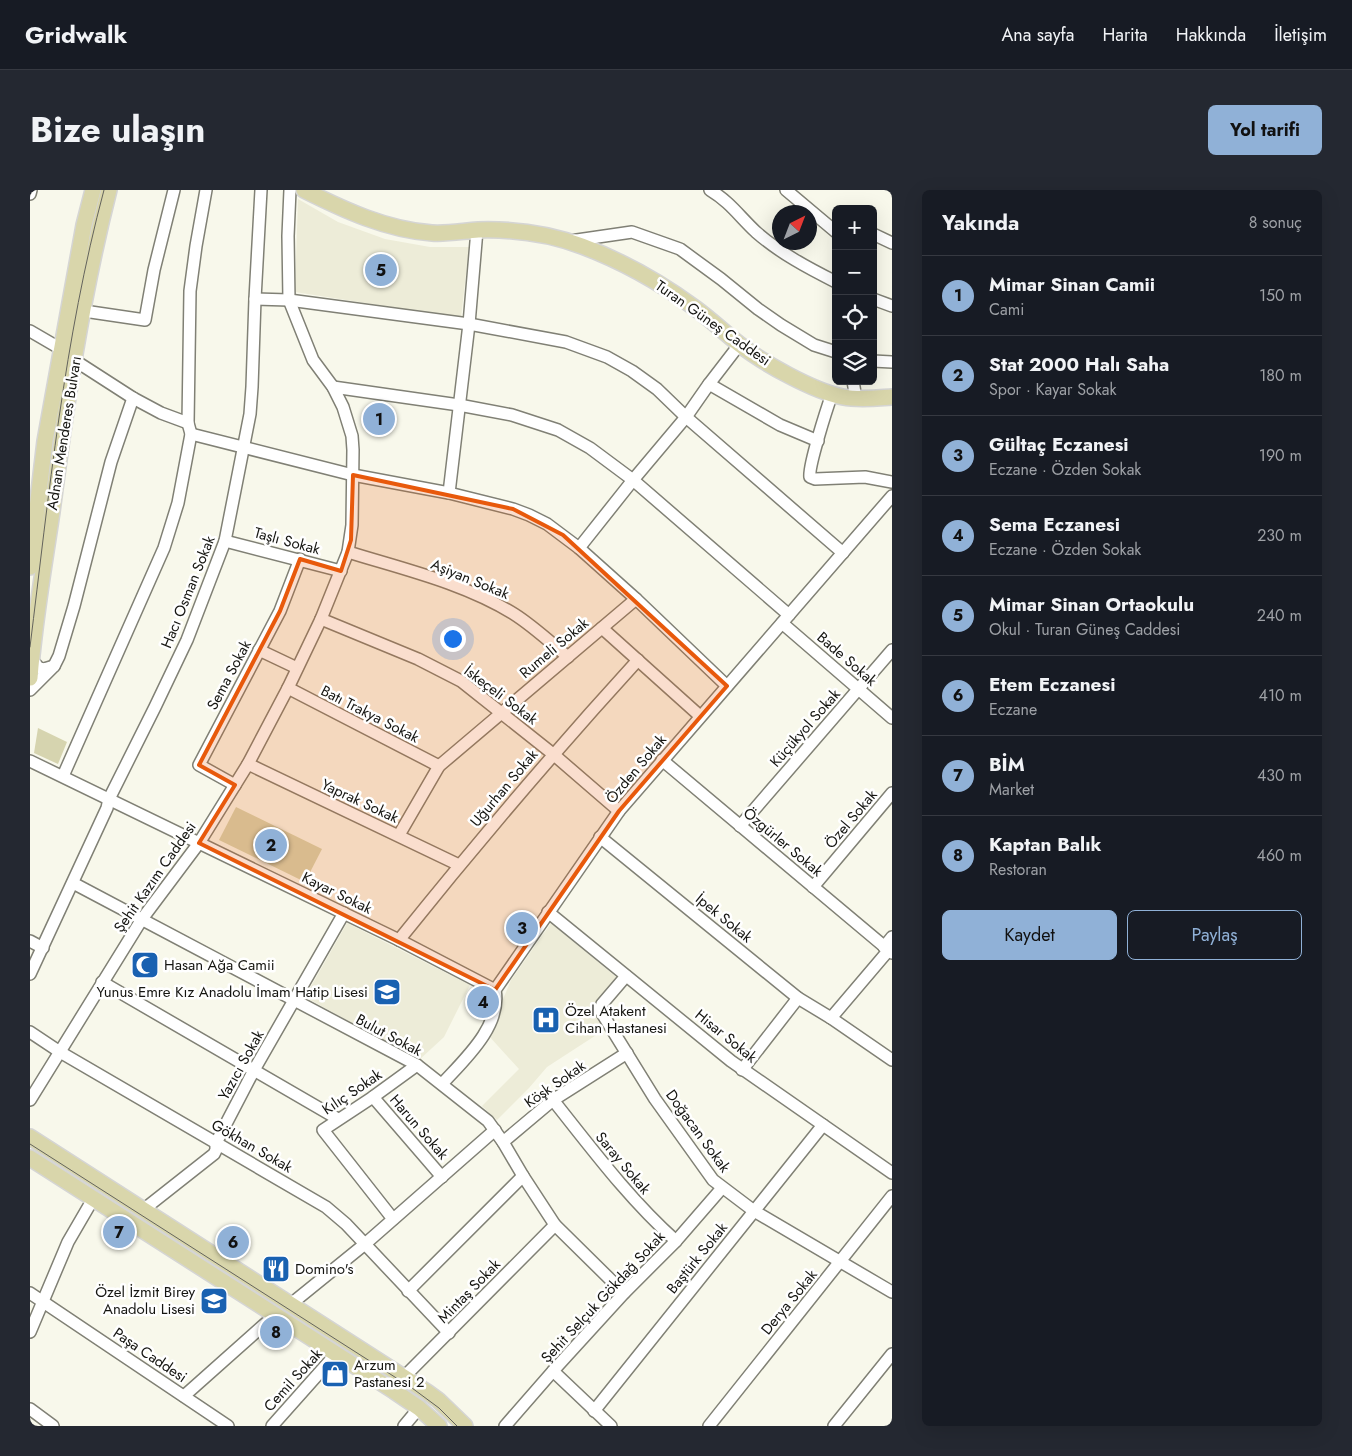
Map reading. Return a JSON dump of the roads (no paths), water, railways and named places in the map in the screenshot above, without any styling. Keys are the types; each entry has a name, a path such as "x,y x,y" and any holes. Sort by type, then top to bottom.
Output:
{"main road":[{"name":"Adnan Menderes Bulvarı","path":"30,567 33,524 61,349 84,225 93,190"},
{"name":"Adnan Menderes Bulvarı","path":"30,678 31,659 74,360 99,228 109,190"},
{"name":"Turan Güneş Caddesi","path":"304,190 363,216 398,228 434,233 477,230 522,232 566,241 604,256 654,281 697,309 739,345 780,371 832,394 856,399 892,397"},
{"path":"30,1137 404,1377 438,1400 465,1426"},
{"path":"30,1158 419,1408 439,1426"}],"street":[{"path":"30,194 31,190"},
{"path":"84,311 145,320 154,270 174,190"},
{"path":"63,776 164,548 178,503 190,428 190,291 206,190"},
{"name":"Hacı Osman Sokak","path":"30,974 107,808 109,799 186,640 225,541 243,448 252,387 261,190"},
{"path":"289,300 288,236 290,190"},
{"path":"710,190 724,198 757,232 797,262 832,280"},
{"path":"786,190 832,229"},
{"path":"449,493 469,324 477,230"},
{"path":"566,241 632,232 680,249 780,325 814,345 832,351"},
{"path":"877,236 892,243"},
{"path":"255,299 289,300 469,324 566,342 592,351 647,380 686,417 843,553"},
{"name":"Şehit Kazım Caddesi","path":"30,1100 142,919 199,843 248,764 288,688 321,619 348,552 352,525 352,436 344,407 333,387 313,360 289,300"},
{"path":"877,300 892,306"},
{"path":"30,331 61,349 74,360 133,398 160,413 190,428 243,448 353,475 449,493 513,509 547,524 579,548 636,599 727,686"},
{"path":"579,548 686,417 739,345"},
{"path":"877,361 892,362"},
{"path":"709,384 780,425 818,441"},
{"path":"854,385 856,399"},
{"name":"Bade Sokak","path":"333,387 459,405 521,417 558,430 590,448 633,480 786,619 858,689 892,718"},
{"path":"832,394 809,473 812,478 865,476 892,482"},
{"path":"30,690 54,666 59,656 74,606 111,462 133,398"},
{"name":"Özden Sokak","path":"442,1084 469,1054 487,1028 496,1006 495,990 619,810 892,496"},
{"name":"Taşlı Sokak","path":"225,541 300,559 340,571"},
{"name":"Aşiyan Sokak","path":"348,552 448,584 493,603 526,622 568,657"},
{"name":"Sema Sokak","path":"235,785 199,764 280,611 300,559"},
{"name":"Rumeli Sokak","path":"399,835 439,766 636,599"},
{"name":"İskeçeli Sokak","path":"321,619 418,659 470,687 619,810"},
{"path":"602,628 700,716"},
{"path":"259,650 297,668"},
{"name":"Küçükyol Sokak","path":"740,826 892,650"},
{"path":"31,659 39,668 44,669 54,666"},
{"name":"Uğurhan Sokak","path":"399,940 459,865 553,754 638,660"},
{"name":"Batı Trakya Sokak","path":"288,688 439,766"},
{"name":"Özgürler Sokak","path":"662,760 888,950"},
{"name":"Kayar Sokak","path":"30,761 399,940 495,990"},
{"name":"Yaprak Sokak","path":"248,764 459,865"},
{"name":"Özel Sokak","path":"813,887 892,793"},
{"name":"İpek Sokak","path":"600,837 798,998 892,1060"},
{"name":"Bulut Sokak","path":"73,883 417,1065 478,1112 495,1130 554,1225 624,1293"},
{"name":"Hisar Sokak","path":"548,912 742,1070 892,1173"},
{"name":"Yazıcı Sokak","path":"143,1210 214,1154 216,1142 254,1070 344,913"},
{"path":"831,1018 888,950 892,937"},
{"path":"30,941 42,948"},
{"name":"Doğacan Sokak","path":"626,976 602,1004 600,1010 626,1053 705,1171 722,1188 754,1211 892,1292"},
{"path":"102,982 338,1119"},
{"path":"742,1070 798,998"},
{"path":"30,1032 60,1052"},
{"name":"Gökhan Sokak","path":"60,1052 326,1207 346,1224 448,1333"},
{"name":"Köşk Sokak","path":"503,1142 553,1100 626,1053"},
{"name":"Kılıç Sokak","path":"393,1219 323,1130 417,1065"},
{"name":"Harun Sokak","path":"373,1097 442,1177"},
{"name":"Saray Sokak","path":"553,1100 620,1185 676,1241"},
{"name":"Baştürk Sokak","path":"594,1411 824,1125"},
{"path":"291,1304 365,1244 495,1130"},
{"path":"408,1291 523,1176"},
{"name":"Şehit Selçuk Gökdağ Sokak","path":"505,1426 624,1293 676,1241 722,1188"},
{"name":"Derya Sokak","path":"709,1426 892,1196"},
{"path":"30,1332 68,1242 93,1199"},
{"name":"Mintaş Sokak","path":"404,1377 554,1225"},
{"name":"Paşa Caddesi","path":"30,1293 228,1426"},
{"path":"184,1396 275,1315"},
{"name":"Cemil Sokak","path":"272,1426 336,1354"},
{"path":"834,1426 892,1354"},
{"path":"553,1371 611,1426"},
{"path":"404,1426 419,1408"},
{"path":"30,1409 53,1426"}],"tram line":[{"path":"30,647 51,474 68,360 90,246 104,190"},
{"path":"30,1144 412,1388 439,1408 457,1426"}],"place":[{"name":"Mimar Sinan Ortaokulu","path":"381,270"},
{"name":"Mimar Sinan Camii","path":"379,419"},
{"name":"Stat 2000 Halı Saha","path":"271,845"},
{"name":"Gültaç Eczanesi","path":"522,928"},
{"name":"Hasan Ağa Camii","path":"145,965"},
{"name":"Yunus Emre Kız Anadolu İmam Hatip Lisesi","path":"387,992"},
{"name":"Sema Eczanesi","path":"483,1002"},
{"name":"Özel Atakent Cihan Hastanesi","path":"546,1020"},
{"name":"BİM","path":"119,1232"},
{"name":"Etem Eczanesi","path":"233,1242"},
{"name":"Domino's","path":"276,1269"},
{"name":"Özel İzmit Birey Anadolu Lisesi","path":"214,1301"},
{"name":"Kaptan Balık","path":"276,1332"},
{"name":"Arzum Pastanesi 2","path":"335,1374"}]}
